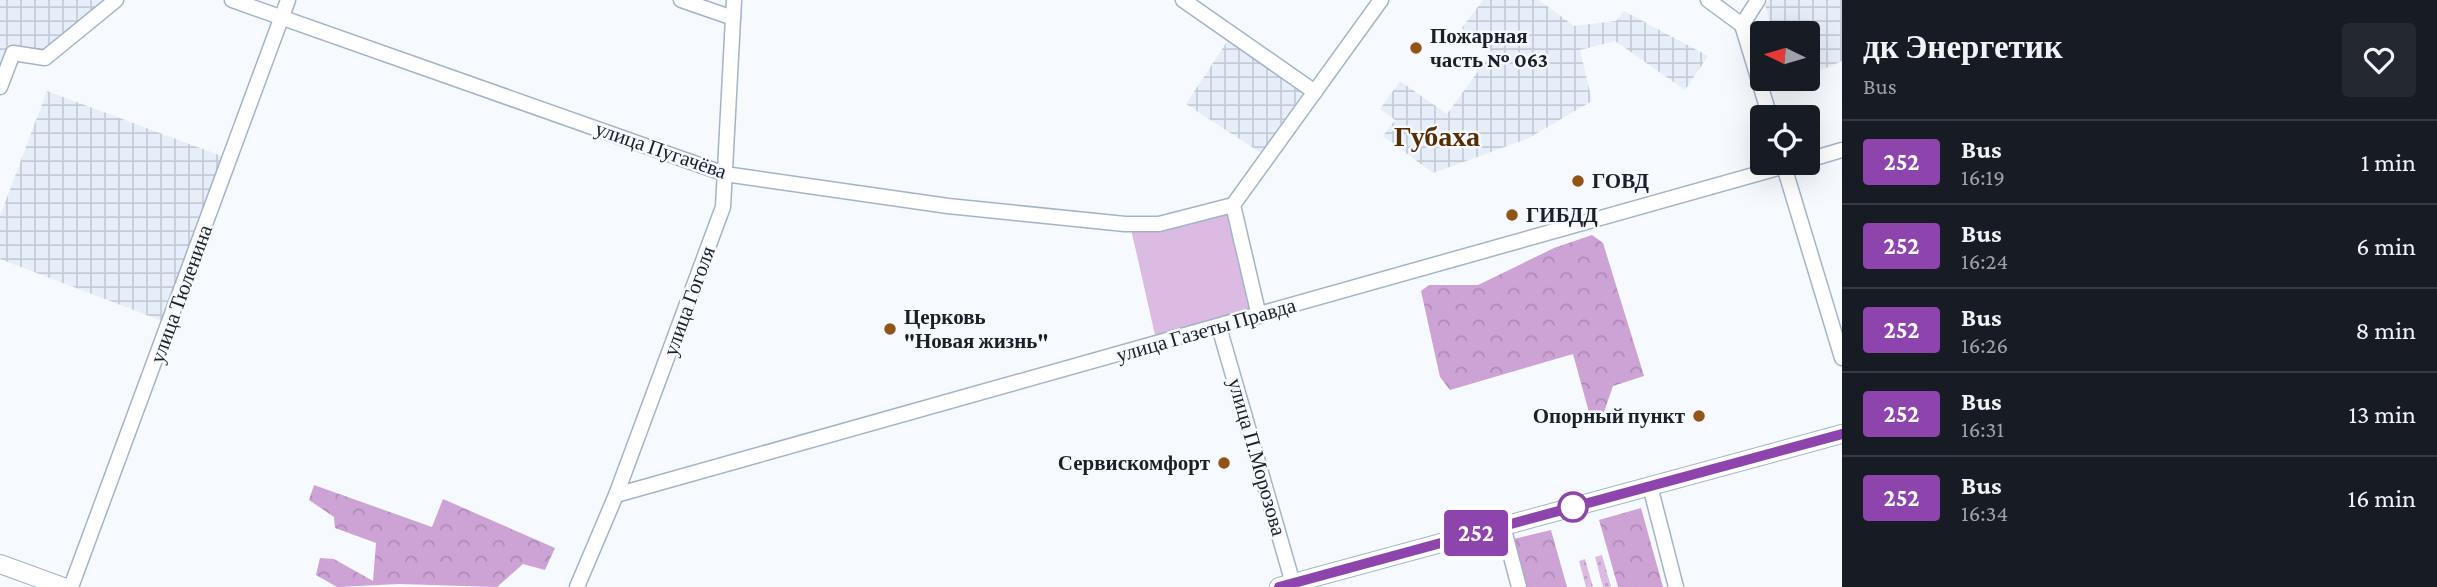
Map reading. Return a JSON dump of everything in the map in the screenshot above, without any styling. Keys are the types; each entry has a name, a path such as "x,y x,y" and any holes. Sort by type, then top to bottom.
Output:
{"main road":[{"path":"1289,586 1842,434"},
{"path":"0,564 63,587"}],"street":[{"path":"0,87 13,53 45,58 116,0"},
{"name":"улица Пугачёва","path":"232,0 726,174 948,206 1125,225 1159,224 1233,205"},
{"name":"улица Тюленина","path":"71,587 175,312 288,0"},
{"path":"681,0 733,18"},
{"name":"улица Гоголя","path":"577,587 616,495 723,207 734,0"},
{"path":"1183,0 1315,92"},
{"path":"1259,316 1233,205 1381,0"},
{"path":"1708,0 1742,24 1766,105"},
{"path":"1742,24 1758,0"},
{"path":"1820,156 1842,150"},
{"name":"улица Газеты Правда","path":"616,495 1259,316 1750,175"},
{"path":"1791,175 1842,358"},
{"name":"улица П.Морозова","path":"1219,327 1289,586"},
{"path":"1650,486 1676,587"},
{"path":"1503,526 1519,587"}],"shaded area":[{"path":"0,0 106,0 46,53 8,46 0,67"},
{"path":"1483,0 1539,0 1574,26 1616,21 1624,11 1708,56 1685,90 1615,41 1580,50 1592,101 1527,139 1433,173 1383,136 1395,120 1380,109 1400,81 1447,114 1492,52 1462,28"},
{"path":"1769,0 1842,0 1842,61 1820,71 1820,21 1770,21 1765,5"},
{"path":"1228,40 1303,93 1261,153 1186,104"},
{"path":"47,91 227,158 165,322 0,259 0,216"},
{"path":"1229,213 1252,312 1155,335 1131,229 1182,224"},
{"path":"1602,555 1611,587 1603,587 1595,557"},
{"path":"1585,559 1593,587 1586,587 1579,561"}],"green space":[{"path":"1592,235 1603,243 1644,376 1613,386 1604,412 1590,416 1573,354 1450,390 1440,377 1421,291 1429,285 1478,285 1554,248"},
{"path":"314,485 432,527 443,499 555,548 545,570 523,564 497,587 399,584 337,587 316,575 320,558 334,559 373,581 376,543 335,528 334,517 309,500"},
{"path":"1641,508 1663,587 1618,587 1599,520"},
{"path":"1551,530 1567,587 1519,587 1506,541"}],"bus line":[{"name":"252","path":"1279,587 1842,434"}],"place":[{"name":"Пожарная часть № 063","path":"1416,48"},
{"name":"ГОВД","path":"1578,181"},
{"name":"ГИБДД","path":"1512,215"},
{"name":"Церковь \"Новая жизнь\"","path":"890,329"},
{"name":"Опорный пункт","path":"1699,416"},
{"name":"Сервискомфорт","path":"1224,463"}],"district":[{"name":"Губаха","path":"1437,136"}]}
